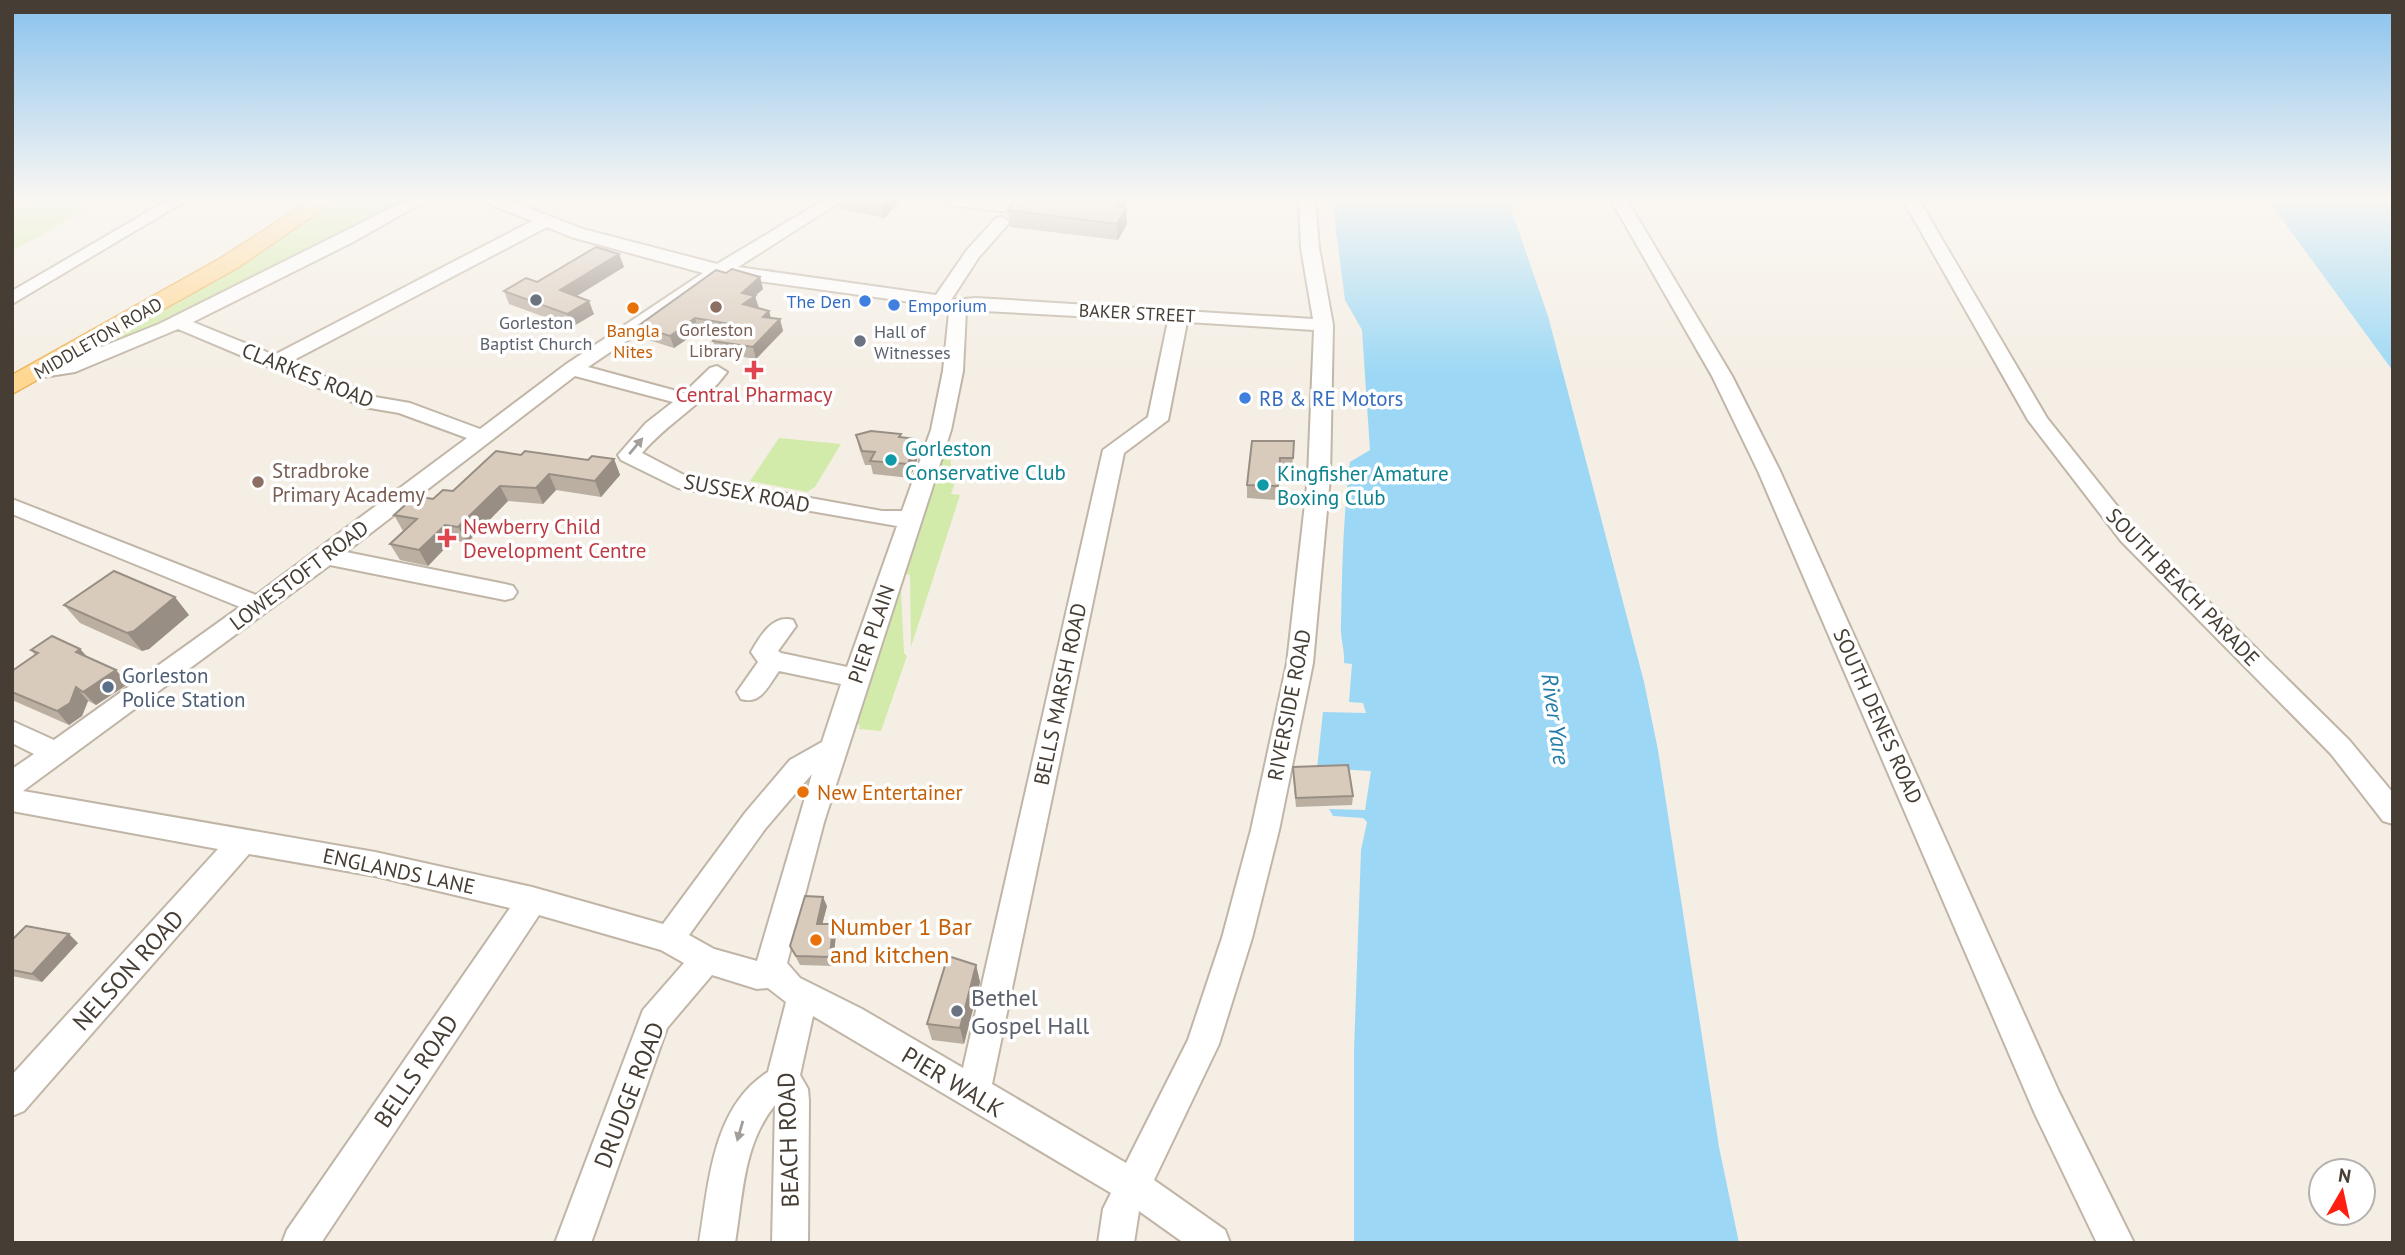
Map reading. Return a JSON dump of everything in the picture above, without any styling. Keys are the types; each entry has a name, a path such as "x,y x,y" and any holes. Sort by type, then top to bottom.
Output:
{"main road":[{"name":"MIDDLETON ROAD","path":"12,386 43,371 236,259"}],"street":[{"path":"12,299 80,259"},
{"path":"43,371 65,369 177,322 308,259"},
{"path":"275,362 473,259"},
{"name":"BAKER STREET","path":"665,259 698,267 946,303 1324,325"},
{"name":"LOWESTOFT ROAD","path":"12,784 326,556 572,369 667,304 741,259"},
{"path":"946,303 970,259"},
{"name":"RIVERSIDE ROAD","path":"1116,1243 1121,1209 1203,1044 1237,938 1265,830 1300,663 1313,557 1324,325 1312,259"},
{"name":"SOUTH DENES ROAD","path":"1653,259 1721,376 1769,471 2047,1103 2116,1243"},
{"name":"SOUTH BEACH PARADE","path":"1945,259 2038,420 2129,536 2340,747 2393,813"},
{"name":"PIER PLAIN","path":"775,974 773,950 834,748 940,430 959,322 958,312 946,303"},
{"name":"BELLS MARSH ROAD","path":"970,1093 976,1083 1114,450 1158,419 1179,315"},
{"name":"CLARKES ROAD","path":"177,322 371,403 403,407 481,436"},
{"path":"572,369 688,400"},
{"name":"SUSSEX ROAD","path":"717,372 688,400 653,427 629,455 678,481 882,518 910,519"},
{"path":"12,506 259,605"},
{"path":"326,556 493,584"},
{"path":"784,626 763,652 773,661 856,678"},
{"path":"750,692 773,661"},
{"path":"12,731 57,753"},
{"path":"669,939 755,821 800,768 834,748"},
{"name":"ENGLANDS LANE","path":"12,800 90,816 375,864 532,900 669,939 706,960 757,975 775,974"},
{"name":"NELSON ROAD","path":"12,1100 244,840"},
{"name":"BELLS ROAD","path":"300,1243 532,900"},
{"name":"DRUDGE ROAD","path":"573,1243 654,1020 706,960"},
{"name":"PIER WALK","path":"775,974 805,997 851,1019 970,1093 1134,1187 1185,1221 1212,1243"},
{"name":"BEACH ROAD","path":"790,1243 792,1101 791,1089 782,1082 799,1008 805,997"},
{"path":"718,1243 739,1128 748,1109 767,1088 782,1082"}],"green space":[{"path":"248,259 298,259 186,315 103,347"},
{"path":"949,436 951,467 960,468 951,494 960,495 911,647 910,575 906,574"},
{"path":"779,438 841,444 815,487 807,492 750,481"},
{"path":"901,590 904,653 907,656 881,731 859,729 860,725 857,725"}],"water":[{"name":"River Yare","path":"1340,259 1528,259 1548,316 1644,682 1658,750 1719,1147 1739,1243 1354,1243 1354,1051 1361,850 1367,822 1363,818 1333,816 1329,809 1365,810 1371,771 1317,768 1323,712 1366,713 1363,703 1349,702 1352,664 1344,663 1341,630 1344,523 1350,462 1370,450 1362,330 1345,300"},
{"path":"2311,259 2393,259 2393,371"}],"building":[{"path":"577,259 612,259 560,290 589,301 567,314 504,291 526,278 537,282"},
{"path":"732,269 760,277 742,293 755,296 743,304 769,311 763,317 780,319 753,347 713,341 730,324 695,318 670,336 638,326 716,270 726,273"},
{"path":"871,431 901,434 899,437 917,439 908,464 870,461 875,452 862,451 856,435"},
{"name":"Kingfisher Amature Boxing Club","path":"1252,441 1294,441 1293,458 1280,458 1278,486 1247,485"},
{"path":"496,451 521,455 525,451 588,460 592,456 614,459 595,481 549,474 536,488 500,486 458,527 445,525 419,550 390,544 417,519 394,515 415,496 433,499 443,490 453,491"},
{"path":"114,571 175,597 134,631 127,633 64,605"},
{"path":"52,636 80,649 76,652 116,670 83,692 76,687 70,703 57,711 12,692 12,671 38,653 31,650"},
{"path":"1348,765 1353,796 1296,798 1293,767"},
{"name":"Number 1 Bar and kitchen","path":"805,896 823,897 817,924 833,924 830,957 796,956 790,946"},
{"path":"26,926 69,934 32,974 12,970 12,940"},
{"path":"948,956 976,965 960,1028 927,1024"}],"place":[{"name":"Gorleston Baptist Church","path":"536,300"},
{"name":"The Den","path":"865,301"},
{"name":"Emporium","path":"894,305"},
{"name":"Gorleston Library","path":"716,307"},
{"name":"Bangla Nites","path":"633,308"},
{"name":"Hall of Witnesses","path":"860,341"},
{"name":"Central Pharmacy","path":"754,370"},
{"name":"RB & RE Motors","path":"1245,398"},
{"name":"Gorleston Conservative Club","path":"891,460"},
{"name":"Stradbroke Primary Academy","path":"258,482"},
{"name":"Kingfisher Amature Boxing Club","path":"1263,485"},
{"name":"Newberry Child Development Centre","path":"447,538"},
{"name":"Gorleston Police Station","path":"108,687"},
{"name":"New Entertainer","path":"803,792"},
{"name":"Number 1 Bar and kitchen","path":"816,940"},
{"name":"Bethel Gospel Hall","path":"957,1011"}]}
